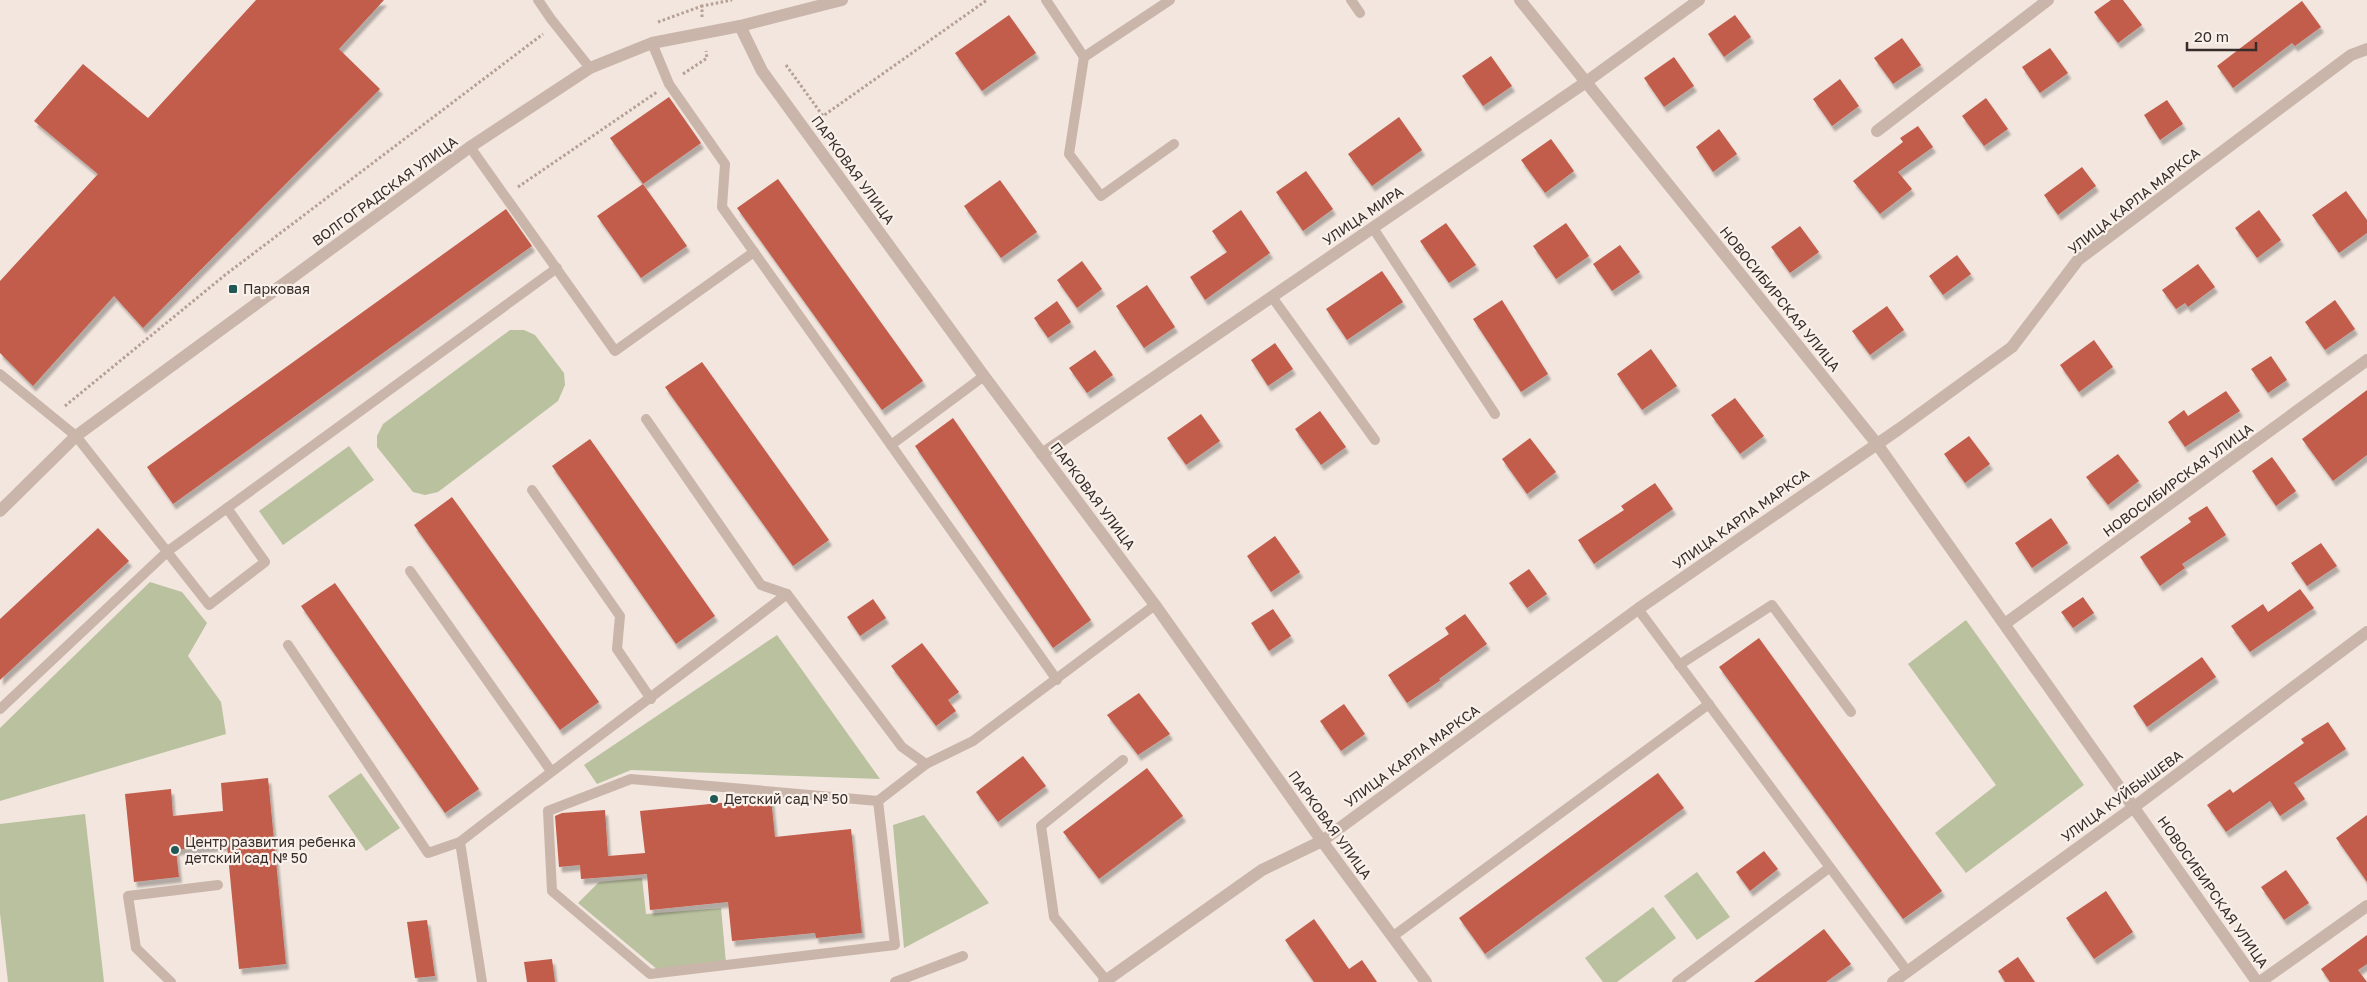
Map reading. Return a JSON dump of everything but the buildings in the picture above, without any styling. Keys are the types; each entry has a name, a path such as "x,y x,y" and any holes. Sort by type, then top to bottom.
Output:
{"street":[{"name":"ВОЛГОГРАДСКАЯ УЛИЦА","path":"0,511 76,436 470,147 590,68 652,43 740,26 842,0"},
{"name":"НОВОСИБИРСКАЯ УЛИЦА","path":"1520,0 1877,444 2259,982"},
{"name":"УЛИЦА МИРА","path":"1042,454 1586,82 1699,0"},
{"path":"1877,131 2048,0"},
{"name":"ПАРКОВАЯ УЛИЦА","path":"740,26 762,71 984,376 1155,605 1322,841 1426,982"},
{"name":"УЛИЦА КАРЛА МАРКСА","path":"1105,981 1262,870 1322,841 1638,609 1877,444 2012,347 2078,260 2351,55 2367,50"},
{"name":"НОВОСИБИРСКАЯ УЛИЦА","path":"2006,624 2367,360"},
{"name":"УЛИЦА КУЙБЫШЕВА","path":"1893,982 2134,806 2367,632"},
{"path":"2259,982 2367,906"}],"lane":[{"path":"538,0 590,68"},
{"path":"1046,0 1084,57 1069,154 1101,196 1174,144"},
{"path":"1084,57 1170,0"},
{"path":"1351,0 1360,13"},
{"path":"652,43 669,84 725,164 722,207 1057,680"},
{"path":"470,147 615,351 754,252"},
{"path":"1373,228 1494,414"},
{"path":"0,709 168,551 557,268"},
{"path":"1272,297 1375,440"},
{"path":"0,374 76,436 209,604 265,562 227,508"},
{"path":"890,445 984,376"},
{"path":"646,418 761,585 787,594 902,747 926,764"},
{"path":"532,490 620,616 617,649 651,698"},
{"path":"410,571 551,771"},
{"path":"288,645 428,853 460,842 551,771 651,698 787,594"},
{"path":"878,801 895,945 650,974 552,891 548,811 631,778 878,801 926,764 973,741 1155,605"},
{"path":"1679,665 1772,605 1852,712"},
{"path":"1638,609 1907,972"},
{"path":"1392,937 1708,704"},
{"path":"1105,981 1054,917 1041,826 1123,760"},
{"path":"460,842 482,982"},
{"path":"1677,982 1829,868"},
{"path":"171,982 136,948 128,896 218,886"},
{"path":"895,982 963,956"}],"path":[{"path":"657,22 702,6 732,0"},
{"path":"786,65 823,116 987,0"},
{"path":"505,196 706,58 702,6"},
{"path":"53,417 225,275 542,34 577,51"}],"green space":[{"path":"510,330 524,330 535,335 564,373 565,385 558,401 438,492 425,495 413,492 377,447 377,436 383,424"},
{"path":"349,446 374,480 283,545 259,511"},
{"path":"150,582 182,592 207,623 188,656 221,702 226,734 0,801 0,728"},
{"path":"1966,620 2084,785 1966,873 1935,833 1996,785 1908,664"},
{"path":"777,635 880,779 631,770 597,784 584,765"},
{"path":"361,773 400,828 366,851 328,796"},
{"path":"85,814 104,982 8,982 0,913 0,824"},
{"path":"924,815 989,903 904,948 893,825"},
{"path":"1697,872 1730,917 1697,940 1664,896"},
{"path":"642,878 646,914 721,908 726,963 658,970 578,903 599,882"},
{"path":"1653,907 1676,938 1617,982 1603,982 1585,958"}],"place":[{"name":"Парковая","path":"233,289"},
{"name":"Детский сад № 50","path":"714,799"},
{"name":"Центр развития ребенка детский сад № 50","path":"175,850"}]}
